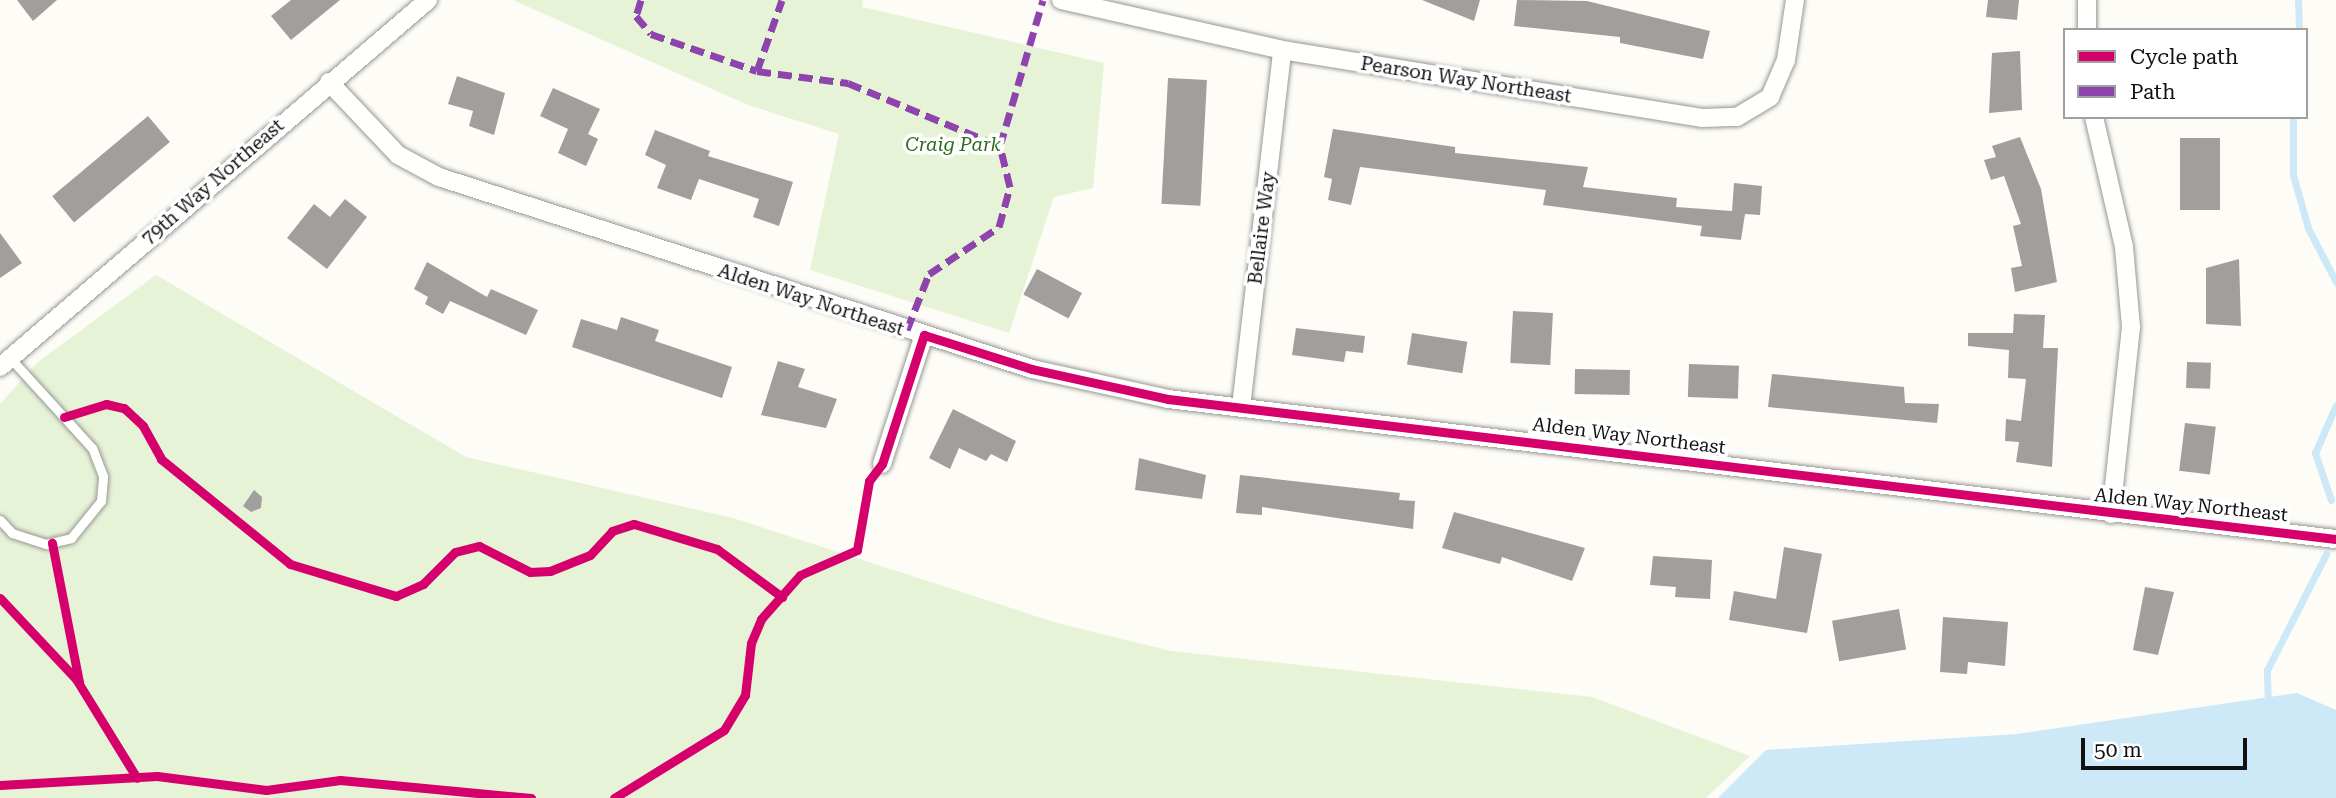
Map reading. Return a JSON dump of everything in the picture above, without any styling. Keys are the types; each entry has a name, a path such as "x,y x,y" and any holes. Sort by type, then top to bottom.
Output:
{"street":[{"name":"79th Way Northeast","path":"5,362 428,0"},
{"name":"Pearson Way Northeast","path":"1061,0 1282,50 1702,118 1737,117 1770,97 1786,60 1795,0"},
{"path":"2087,0 2087,28"},
{"name":"Bellaire Way","path":"1241,407 1282,50"},
{"name":"Alden Way Northeast","path":"329,82 398,155 439,177 924,335 1094,383 1241,407 2111,514 2336,539"},
{"path":"2094,119 2124,247 2131,327 2111,514"},
{"path":"882,464 924,335"}],"lane":[{"path":"0,520 12,533 46,544 71,538 101,501 103,476 92,449 5,362"}],"green space":[{"name":"Craig Park","path":"513,0 863,0 862,7 1104,63 1093,188 1054,197 1009,333 810,270 839,134 748,105"},
{"path":"156,275 466,457 733,518 1057,623 1171,651 1592,697 1750,756 1706,798 0,798 0,404 38,362"}],"water":[{"path":"2297,693 2336,710 2336,798 1718,798 1766,750 2017,734"}],"building":[{"path":"17,0 57,0 33,21"},
{"path":"291,0 340,0 291,40 271,16"},
{"path":"1422,0 1480,0 1474,21"},
{"path":"1517,0 1587,1 1710,31 1703,59 1620,43 1620,37 1514,26"},
{"path":"1988,0 2019,0 2017,20 1986,17"},
{"path":"2020,51 2022,110 1989,113 1992,53"},
{"path":"457,76 505,93 494,135 469,126 473,111 448,104"},
{"path":"1168,78 1207,80 1200,206 1161,204"},
{"path":"553,88 600,109 588,134 598,139 586,166 558,153 568,129 540,116"},
{"path":"148,116 170,142 74,222 52,196"},
{"path":"1333,129 1455,147 1455,153 1588,167 1583,187 1677,198 1676,207 1732,211 1734,183 1762,186 1760,215 1745,214 1741,240 1700,236 1702,226 1543,205 1546,190 1360,167 1351,205 1328,200 1332,179 1324,177"},
{"path":"655,130 710,151 708,156 793,182 779,226 753,217 759,199 699,179 691,200 657,188 666,165 645,155"},
{"path":"2020,137 2041,189 2057,282 2015,292 2011,268 2022,266 2013,226 2021,224 2004,176 1991,180 1984,160 1996,157 1992,146"},
{"path":"2180,138 2220,138 2220,210 2180,210"},
{"path":"345,199 367,217 327,269 287,238 314,204 330,217"},
{"path":"0,233 22,263 0,278"},
{"path":"2239,259 2241,326 2206,324 2206,268"},
{"path":"427,262 487,297 491,289 538,310 526,335 450,301 443,314 425,304 428,297 414,289"},
{"path":"1037,269 1082,293 1068,319 1023,295"},
{"path":"1513,311 1553,313 1550,365 1510,363"},
{"path":"2014,314 2045,315 2043,348 2058,348 2052,467 2016,462 2019,442 2005,441 2006,419 2021,421 2026,379 2008,378 2009,350 1968,346 1968,333 2013,333"},
{"path":"621,317 659,330 655,341 732,367 722,398 572,347 581,319 617,330"},
{"path":"1296,328 1365,336 1363,353 1346,351 1344,362 1292,355"},
{"path":"1412,333 1467,342 1462,373 1407,365"},
{"path":"778,361 805,369 798,387 837,399 826,428 761,415"},
{"path":"2187,362 2211,363 2210,389 2186,388"},
{"path":"1689,364 1739,366 1738,399 1688,397"},
{"path":"1575,369 1630,370 1630,395 1575,394"},
{"path":"1772,374 1904,387 1905,403 1939,404 1937,423 1768,407"},
{"path":"953,409 1016,441 1007,462 991,454 986,461 959,448 950,469 929,458"},
{"path":"2185,423 2216,427 2210,474 2179,471"},
{"path":"1139,458 1206,475 1202,499 1135,490"},
{"path":"1240,475 1400,493 1399,500 1415,501 1413,529 1262,507 1262,515 1236,513"},
{"path":"254,490 262,497 261,508 251,512 243,506"},
{"path":"1454,512 1585,548 1572,581 1502,557 1500,564 1442,548"},
{"path":"1784,547 1822,554 1807,633 1729,620 1734,591 1776,599"},
{"path":"1653,556 1712,560 1710,599 1675,597 1676,587 1650,585"},
{"path":"2145,587 2174,592 2158,655 2133,650"},
{"path":"1899,609 1906,649 1839,661 1832,621"},
{"path":"1943,617 2008,622 2005,666 1968,662 1967,674 1940,672"}],"waterway":[{"path":"2298,0 2299,28"},
{"path":"2293,119 2293,175 2308,228 2336,282"},
{"path":"2331,500 2315,453 2336,405"},
{"path":"2268,704 2267,670 2326,554"}],"marked path":[{"path":"641,0 636,16 651,34 757,71 848,83 1000,146"},
{"path":"757,71 782,0"},
{"path":"907,330 929,274 999,227 1010,187 1000,146 1043,0"}],"cycle path":[{"path":"614,798 724,730 745,695 751,643 761,619 800,575 857,550 869,481 882,464 924,335 1032,369 1168,399 2336,539"},
{"path":"64,417 106,404 124,408 143,426 161,459 290,564 396,596 423,584 455,552 479,546 530,572 550,571 590,555 612,531 634,524 717,549 782,597"},
{"path":"0,598 79,682 52,543"},
{"path":"76,679 137,778"},
{"path":"0,785 157,776 266,790 340,780 531,798"}]}
